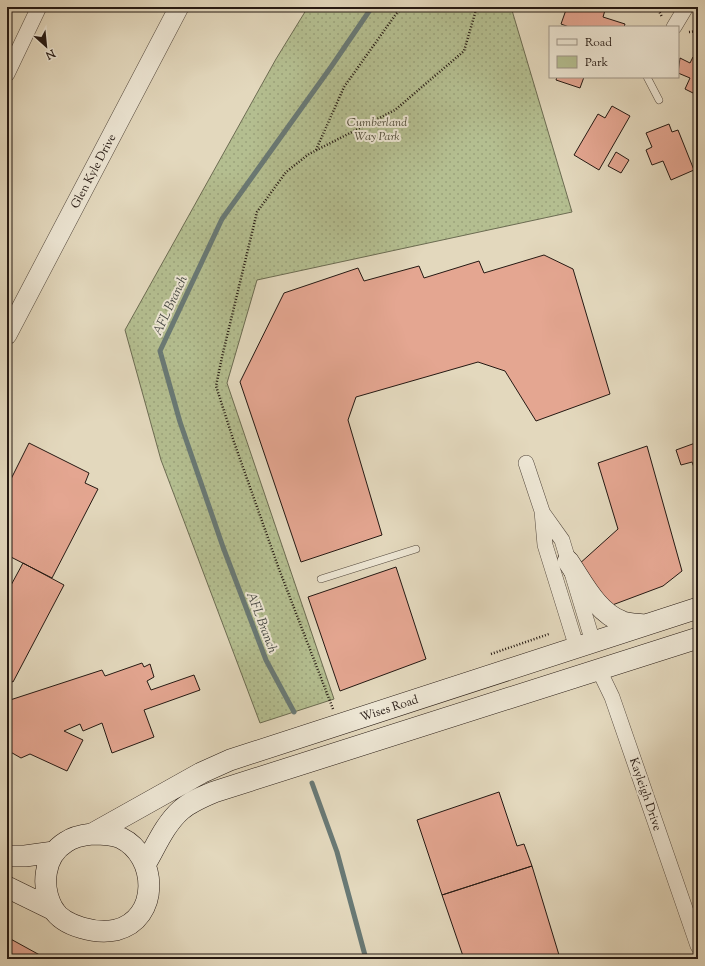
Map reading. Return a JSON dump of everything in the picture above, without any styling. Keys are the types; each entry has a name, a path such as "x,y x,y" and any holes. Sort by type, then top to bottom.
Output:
{"main road":[{"path":"568,561 593,598 609,615 624,623 646,625"},
{"name":"Wises Road","path":"92,834 202,773 230,760 698,608"},
{"path":"146,863 169,824 180,811 197,800 214,792 698,638"},
{"name":"Kayleigh Drive","path":"585,645 599,670"},
{"path":"7,887 54,910 68,922 84,929 116,930 132,922 144,910 149,893 149,875 146,863 133,846 121,838 107,834 92,834 66,842 54,852 47,866 45,885 54,910"},
{"path":"7,856 25,856 54,852"}],"street":[{"path":"7,74 39,7"},
{"name":"Glen Kyle Drive","path":"7,334 179,7"},
{"path":"670,24 686,7"},
{"path":"526,463 542,511 545,545 585,645"},
{"path":"542,511 562,540 568,561 585,645"},
{"name":"Kayleigh Drive","path":"599,670 612,697 698,946"}],"lane":[{"path":"648,78 659,100"},
{"path":"321,579 416,549"}],"path":[{"path":"316,150 344,87 396,14 403,7"},
{"path":"333,710 276,562 216,386 257,212 286,172 316,150 395,110 464,51 476,10 475,7"},
{"path":"658,7 662,18 670,24"}],"green space":[{"name":"Cumberland Way Park","path":"308,7 511,7 572,212 257,280 227,383 334,699 260,723 161,460 125,330 276,59"}],"building":[{"path":"567,7 606,7 603,17 625,24 624,26 566,26 561,24"},
{"path":"693,57 698,59 698,100 695,99 697,95 685,89 690,78 679,73 680,58 690,63"},
{"path":"557,78 584,78 580,88 556,80"},
{"path":"612,106 630,116 599,170 574,155 598,114 605,118"},
{"path":"669,124 672,132 678,130 694,170 671,180 663,161 652,165 646,150 652,147 646,133"},
{"path":"616,152 629,160 621,173 608,166"},
{"path":"544,255 573,269 610,394 536,421 505,371 478,362 356,397 348,420 382,535 301,562 240,382 284,293 358,268 364,281 419,266 424,278 479,261 484,273"},
{"path":"698,442 698,478 692,462 681,465 676,450"},
{"path":"29,443 89,473 85,483 98,489 52,578 7,555 7,487"},
{"path":"647,446 682,571 663,586 607,607 578,565 618,529 598,463"},
{"path":"23,563 64,585 13,682 7,679 7,585 10,587"},
{"path":"396,567 426,659 340,691 308,597"},
{"path":"142,663 144,667 150,664 154,677 147,681 151,690 194,675 200,690 144,710 154,737 112,753 102,723 83,731 80,724 64,731 83,740 67,771 30,754 21,758 7,750 7,701 102,670 105,676"},
{"path":"499,792 517,846 524,844 532,866 442,895 417,820"},
{"path":"532,866 559,955 546,959 496,959 495,956 485,959 464,959 442,895"},
{"path":"7,937 47,959 7,959"}],"waterway":[{"name":"AFL Branch","path":"294,712 266,660 223,547 180,422 160,351 222,219 372,7"},
{"name":"AFL Branch","path":"312,783 337,852 366,959"}]}
